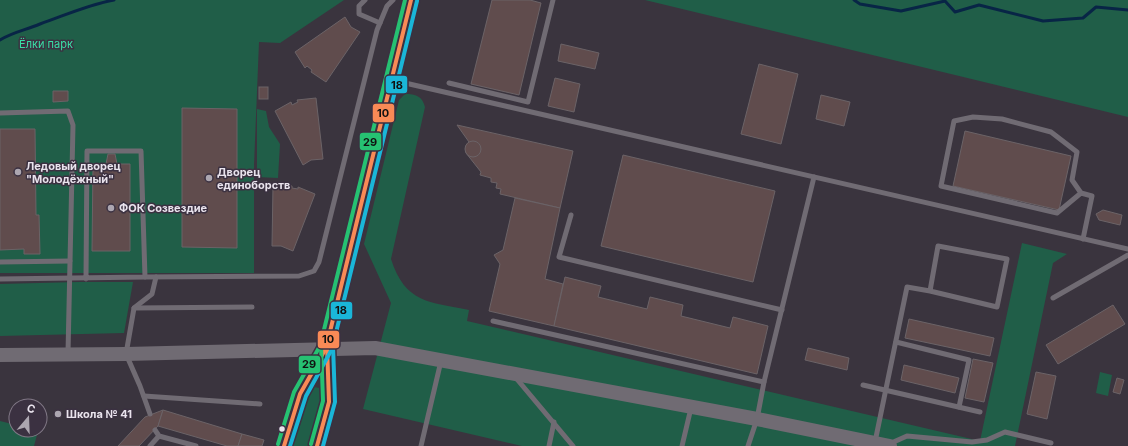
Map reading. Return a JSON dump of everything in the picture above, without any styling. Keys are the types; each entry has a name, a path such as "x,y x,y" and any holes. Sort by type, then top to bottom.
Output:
{"street":[{"path":"284,446 300,394 326,348 411,0"},
{"path":"317,446 329,402 326,348"},
{"path":"0,355 126,354 375,348 884,444"}],"lane":[{"path":"365,0 359,6 359,14 380,22"},
{"path":"0,279 299,276 314,271 319,262 380,22 387,6 394,0"},
{"path":"449,83 528,102 552,0"},
{"path":"392,80 1083,239 1128,247"},
{"path":"0,113 68,111 73,125 70,261 68,279 68,354"},
{"path":"1081,193 1057,213 941,186 954,121 973,117 1002,118 1051,132 1077,152 1072,180 1081,193 1092,196 1083,239"},
{"path":"86,279 87,151 141,151 145,277"},
{"path":"748,446 757,419 764,382 814,177"},
{"path":"571,215 560,257 782,310"},
{"path":"930,291 938,246 1007,259 998,307 907,287 886,390 884,444 907,436 972,442 987,440 1006,432 1051,443"},
{"path":"1053,298 1128,255"},
{"path":"0,262 70,261"},
{"path":"150,414 126,354 134,308 152,294 156,277"},
{"path":"134,308 252,307"},
{"path":"493,321 764,382"},
{"path":"896,342 969,360 959,407"},
{"path":"421,446 441,360"},
{"path":"511,373 573,446"},
{"path":"864,385 980,412"},
{"path":"144,396 260,404"},
{"path":"682,446 692,407"},
{"path":"549,446 554,422"},
{"path":"155,430 159,436 196,446"},
{"path":"150,446 159,436"}],"green space":[{"name":"Ёлки парк","path":"0,0 344,0 280,43 259,42 254,165 254,273 0,273"},
{"path":"645,0 1128,0 1128,117"},
{"path":"405,94 418,96 422,100 425,107 391,259 403,284 411,292 430,302 469,310 467,321 980,441 1022,243 1067,254 1053,263 1015,446 522,446 363,409 391,303 364,244 399,100"},
{"path":"257,109 266,111 269,127 280,144 278,178 257,177"},
{"path":"133,282 124,333 0,336 0,284"},
{"path":"1100,372 1112,375 1108,396 1096,393"},
{"path":"308,388 319,388 324,393 309,446 292,446"},
{"path":"0,421 8,423 8,438 36,438 34,446 0,446"}],"building":[{"path":"492,0 530,0 541,3 519,95 471,84"},
{"path":"345,17 351,27 360,32 326,82 311,72 312,70 307,66 305,68 295,52"},
{"path":"561,44 599,53 595,69 558,61"},
{"path":"759,64 798,74 781,144 741,134"},
{"path":"555,78 580,84 574,112 548,106"},
{"path":"259,87 268,87 268,99 259,99"},
{"path":"53,91 68,91 68,101 53,102"},
{"path":"821,95 850,102 844,126 816,119"},
{"path":"316,98 323,159 311,160 303,165 275,111 291,102 292,105 298,102 297,100"},
{"name":"Дворец единоборств","path":"182,108 237,109 237,248 182,247"},
{"path":"457,125 573,151 560,208 500,194 501,189 496,188 497,183 491,182 491,178 480,175 481,172 466,153 466,146 469,142"},
{"name":"Ледовый дворец \"Молодёжный\"","path":"0,129 35,129 36,215 39,215 40,254 24,254 24,249 0,250"},
{"path":"965,131 1071,156 1059,210 953,186"},
{"path":"473,141 479,143 481,149 479,155 473,157 467,155 465,149 467,143"},
{"name":"ФОК Созвездие","path":"108,154 115,154 117,164 130,164 130,251 92,251 93,164 106,164"},
{"path":"623,155 775,191 753,282 601,246"},
{"path":"273,186 292,186 292,188 298,189 298,187 315,194 293,251 281,246 272,246"},
{"path":"515,198 560,208 545,279 563,284 554,326 489,311 500,264 494,255 503,250"},
{"path":"1103,210 1122,215 1120,225 1099,220 1096,214"},
{"path":"565,277 601,286 598,297 647,309 650,297 683,305 681,316 730,328 733,317 768,326 757,374 554,326"},
{"path":"1113,305 1125,324 1058,364 1046,345"},
{"path":"909,319 994,338 990,356 905,338"},
{"path":"808,348 849,358 847,370 805,360"},
{"path":"973,359 993,363 984,402 965,398"},
{"path":"904,365 959,378 955,393 901,380"},
{"path":"1036,372 1056,376 1047,419 1027,414"},
{"path":"1117,378 1124,380 1120,394 1113,392"},
{"path":"163,410 158,426 139,446 118,446 145,417"},
{"path":"163,410 242,434 238,446 227,446 158,426"},
{"path":"242,434 264,440 262,446 238,446"}],"waterway":[{"path":"0,40 77,10 114,0"},
{"path":"854,0 860,4 901,11 945,1 955,12 979,5 1043,21 1083,18 1096,7 1128,10"}],"transit line":[{"name":"29","path":"278,444 294,392 320,346 405,0"},
{"name":"10","path":"284,446 300,394 326,348 411,0"},
{"name":"18","path":"290,446 306,396 332,349 417,1"},
{"name":"29","path":"311,444 323,401 321,345"},
{"name":"10","path":"317,446 329,402 327,345"},
{"name":"18","path":"323,446 335,402 333,345"}],"place":[{"name":"Ледовый дворец \"Молодёжный\"","path":"18,172"},
{"name":"Дворец единоборств","path":"209,178"},
{"name":"ФОК Созвездие","path":"111,208"},
{"name":"Школа № 41","path":"58,414"}]}
